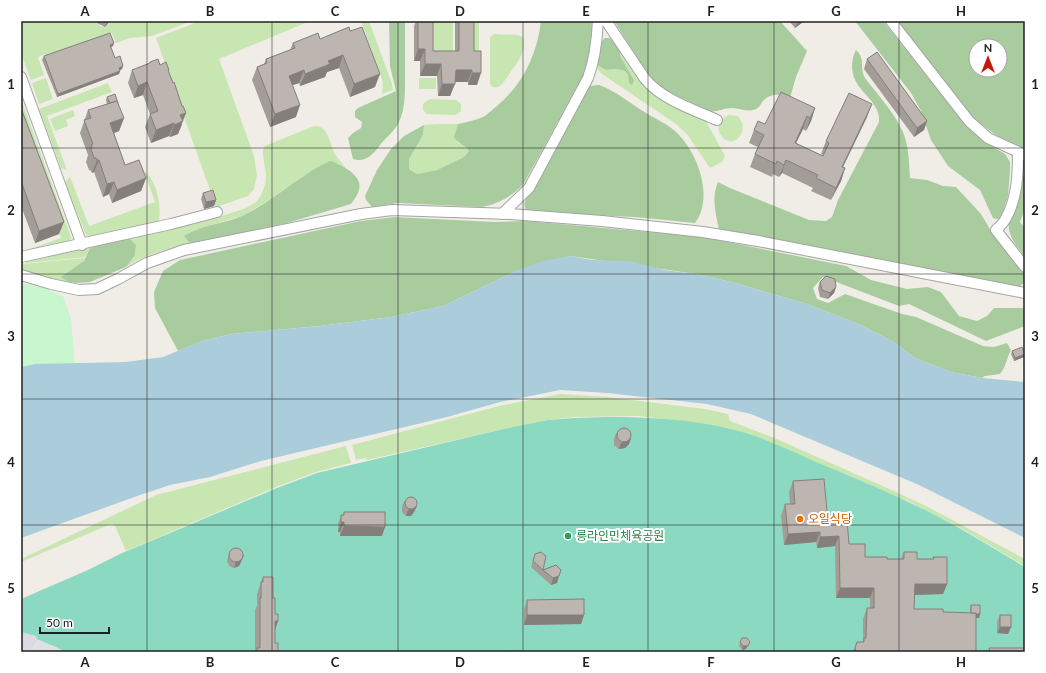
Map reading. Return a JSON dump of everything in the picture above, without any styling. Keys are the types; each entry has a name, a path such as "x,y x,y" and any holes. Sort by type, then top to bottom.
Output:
{"street":[{"path":"502,214 529,188 588,78 594,57 598,21"},
{"path":"606,21 652,87 661,94 716,120"},
{"path":"891,21 969,121 988,138 1021,154 1017,183 1012,204 1006,219 996,230 1025,267"},
{"path":"21,77 82,245"},
{"path":"21,275 51,284 79,290 97,289 147,262 184,250 361,214 392,210 502,214 602,221 703,232 758,241 1025,293"},
{"path":"21,257 82,245 217,212"}],"green space":[{"path":"21,21 61,21 67,23 70,21 96,21 102,27 108,25 111,21 192,21 152,36 130,38 116,43 112,33 46,57 45,54 38,57 44,75 31,80 21,53"},
{"path":"200,21 310,21 219,59 254,156 257,175 254,189 248,196 216,207 156,38"},
{"path":"361,21 369,21 393,90 382,94 383,82"},
{"path":"389,21 405,21 405,92 403,110 399,122 395,128 375,152 365,159 357,160 353,159 348,138 361,128 362,122 355,117 355,111 358,108 396,91 390,66"},
{"path":"433,21 453,21 453,58 433,58"},
{"path":"470,21 527,21 527,23 479,23 479,62 470,62"},
{"path":"541,21 594,21 589,61 583,76 523,185 503,200 480,207 398,203 372,207 366,200 365,196 377,170 391,149 404,136 424,125 423,135 409,159 409,169 417,174 437,170 464,157 469,151 454,137 458,124 485,116 514,88 532,57 539,34"},
{"path":"614,21 780,21 807,51 796,77 790,98 772,95 765,99 755,110 732,108 708,111 668,92 656,84 648,75"},
{"path":"855,21 883,21 966,126 986,143 1005,154 1010,162 1010,170 1008,196 1001,218 993,218 980,190 948,166 931,140 921,111 911,93"},
{"path":"896,21 1025,21 1025,148 1017,146 996,135 971,117"},
{"path":"494,34 518,35 523,37 524,43 524,49 518,61 503,83 496,87 491,86 490,83 490,37"},
{"path":"605,38 615,40 621,48 620,56 634,80 632,85 629,83 628,75 625,71 616,69 606,70 597,65 602,41"},
{"path":"621,48 627,59 706,121 725,156 722,162 710,168 687,134 676,124 598,70 597,65 606,70 616,69 625,71 628,75 629,83 634,80 620,56"},
{"path":"856,50 861,56 862,70 865,78 890,111 903,132 908,149 910,178 927,180 943,186 956,187 981,214 991,231 1024,271 1024,283 1020,286 1013,286 719,230 714,200 718,182 809,220 826,221 832,217 838,200 879,122 879,114 874,104 859,86 853,75 852,63"},
{"path":"46,78 53,99 39,104 32,83"},
{"path":"419,78 436,78 436,89 419,89"},
{"path":"108,83 112,92 47,116 67,170 61,168 39,109"},
{"path":"599,85 617,94 668,126 683,139 696,162 701,175 703,188 701,213 695,223 635,217 565,214 526,210 524,205 525,201 531,193 590,86"},
{"path":"21,99 71,237 68,242 30,251 30,249 61,238 21,126"},
{"path":"431,99 456,100 461,104 461,111 456,115 427,114 423,110 423,104"},
{"path":"73,110 75,116 66,120 68,126 55,131 50,119"},
{"path":"729,115 738,116 743,127 741,134 736,140 731,141 726,140 719,131 719,125 722,120"},
{"path":"458,124 458,143 467,146 469,151 464,157 437,170 417,174 409,169 409,159 423,135 424,125"},
{"path":"314,126 323,129 326,132 335,154 347,169 338,163 303,176 272,198 244,215 192,231 184,236 193,244 150,255 126,267 135,255 136,245 130,239 210,220 246,208 257,201 265,185 266,175 263,150 265,146"},
{"path":"330,161 348,170 354,175 359,183 359,191 351,204 287,223 193,244 184,236 206,226 244,215 266,202 308,173"},
{"path":"144,171 155,186 160,208 159,220 157,222 93,237 86,235 65,182 70,177 89,226 155,202"},
{"path":"1025,172 1025,209 1020,222 1025,228 1025,257 1013,241 1009,222"},
{"path":"394,217 494,222 527,221 703,237 846,266 871,280 907,289 928,287 941,292 959,316 977,321 987,316 994,308 1025,308 1025,326 986,341 909,304 899,306 823,277 813,288 817,299 828,303 845,294 902,314 916,317 983,346 994,347 1007,343 1011,350 1000,374 985,376 982,378 951,372 915,358 892,341 861,325 807,304 735,283 696,274 570,256 514,272 443,306 391,317 320,326 231,334 202,341 178,351 155,308 154,292 163,271 180,260 361,221"},
{"path":"130,239 136,245 135,255 126,267 90,282 68,282 61,277 84,261 90,248"},
{"path":"90,248 85,257 26,263 26,262"},
{"path":"85,258 78,267 62,277 68,282 21,271 21,264"},
{"path":"21,283 40,287 63,296 71,319 75,364 35,364 21,367"},
{"path":"560,394 607,397 705,409 728,414 730,421 772,437 928,507 1025,559 1023,565 966,531 908,501 684,421 637,416 574,417 548,420 367,460 366,458 356,460 352,445 499,406"},
{"name":"릉라인민체육공원","path":"638,417 684,421 742,432 777,445 886,492 923,509 962,530 1025,567 1025,652 30,652 25,634 21,632 21,599 88,570 120,554 277,488 317,473 548,420"},
{"path":"346,446 351,463 316,472 276,487 126,551 115,526 111,524 21,562 21,559 156,495"}],"shaded area":[{"path":"21,632 36,636 37,639 30,652 21,652"},
{"path":"37,639 56,647 66,652 30,652"}],"water":[{"path":"570,256 592,260 629,261 664,270 696,274 735,283 807,304 861,325 892,341 915,358 951,372 982,378 1025,382 1025,538 919,485 751,414 707,404 607,393 560,390 500,402 447,417 261,461 210,477 170,485 21,538 21,367 35,364 126,362 163,357 202,341 231,334 320,326 391,317 443,306 514,272 543,261"}],"building":[{"path":"418,21 433,21 433,51 459,51 459,21 474,21 474,51 481,51 481,73 472,73 472,70 456,70 455,84 442,84 441,64 425,64 425,49 418,49"},
{"path":"349,27 350,31 362,27 380,74 354,84 343,55 328,61 330,64 305,74 304,70 289,76 300,105 275,114 257,67 267,63 266,59 295,48 293,43 318,33 320,39"},
{"path":"110,33 114,43 110,45 115,58 120,56 123,66 119,68 120,71 58,94 44,56"},
{"path":"877,52 927,121 917,128 867,59"},
{"path":"158,59 160,65 166,62 186,113 180,115 183,121 156,130 150,114 158,111 147,82 138,86 132,70"},
{"path":"781,92 815,108 810,118 807,116 795,143 823,156 829,143 826,141 849,93 872,104 842,167 845,168 836,188 816,178 818,175 786,160 784,165 777,161 776,164 755,154 764,135 754,130 758,121 765,124"},
{"path":"115,94 118,103 117,101 110,103 107,97"},
{"path":"117,101 124,118 110,123 125,165 139,160 146,178 117,190 114,182 107,184 99,160 94,158 91,149 91,145 93,144 84,120 91,118 88,110"},
{"path":"21,108 64,222 39,231 21,181"},
{"path":"213,190 216,200 206,202 203,193"},
{"path":"826,276 835,279 836,287 830,293 822,290 820,282"},
{"path":"1022,347 1025,354 1015,358 1012,351"},
{"path":"621,428 627,428 631,432 631,438 627,442 621,442 617,438 617,432"},
{"path":"824,479 828,522 847,520 849,544 865,544 865,557 904,559 904,552 917,552 917,559 947,557 947,584 915,584 914,609 943,609 943,612 976,613 976,652 856,652 855,648 857,642 864,642 864,638 866,638 867,608 874,608 874,588 840,588 839,536 820,537 820,532 788,534 785,504 795,504 793,481"},
{"path":"413,497 416,498 416,508 409,509 406,508 405,501 406,498"},
{"path":"344,512 385,512 385,527 344,526 344,522 341,522 341,515 344,515"},
{"path":"236,548 241,550 243,555 241,560 236,562 231,560 229,555 231,550"},
{"path":"541,552 546,556 543,570 533,561 535,554"},
{"path":"556,565 561,570 559,576 553,578 543,570"},
{"path":"263,577 273,577 275,614 278,614 278,621 275,621 275,643 278,643 278,652 257,652 257,648 260,648 260,598 261,582 263,582"},
{"path":"584,599 584,615 527,615 527,600"},
{"path":"971,605 980,605 980,614 971,613"},
{"path":"1000,615 1011,615 1011,627 1000,627"},
{"path":"742,638 747,638 750,642 748,646 743,646 740,642"},
{"path":"989,648 1025,648 1025,652 990,652"}],"place":[{"name":"오일식당","path":"800,519"},
{"name":"릉라인민체육공원","path":"568,536"}]}
